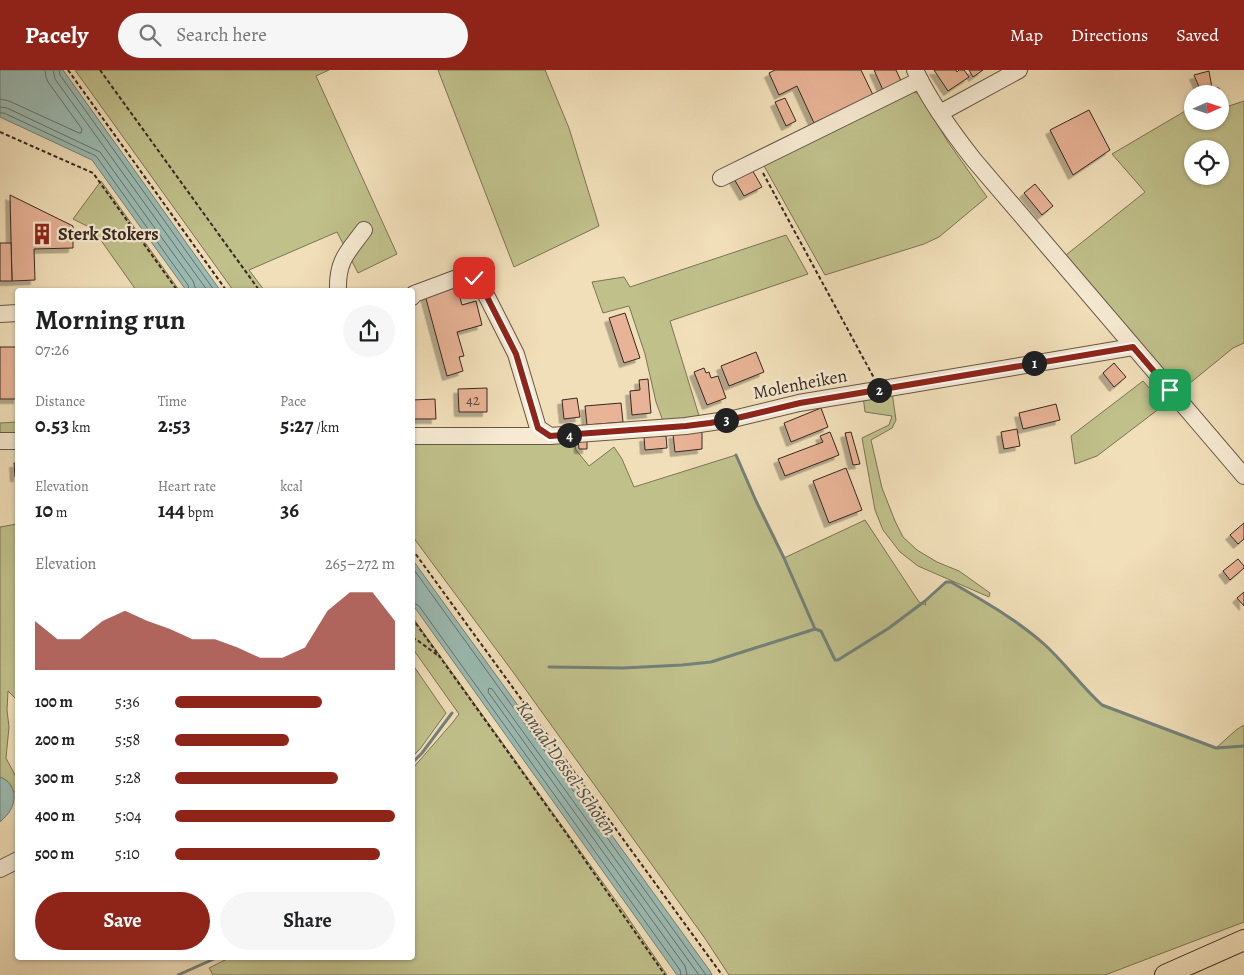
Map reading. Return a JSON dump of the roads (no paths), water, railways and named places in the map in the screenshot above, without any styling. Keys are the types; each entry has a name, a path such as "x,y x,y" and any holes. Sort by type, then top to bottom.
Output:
{"main road":[{"path":"1165,975 1244,940"}],"street":[{"path":"940,113 1018,70"},
{"path":"721,178 917,75 940,113 974,160 1244,476"},
{"path":"338,288 339,268 345,255 364,230"},
{"path":"415,294 464,275 474,278 481,285 516,354 538,428 550,436"},
{"path":"0,314 15,313"},
{"name":"Molenheiken","path":"415,436 550,436 686,426 733,419 800,403 1133,347"},
{"path":"0,441 15,441"},
{"path":"0,869 15,862"}],"water":[{"path":"0,70 63,70 219,288 185,288 92,160 0,117"},
{"path":"415,563 712,975 677,975 415,608"},
{"path":"0,777 11,786 14,799 10,811 0,822"}],"waterway":[{"path":"736,455 815,629"},
{"path":"549,667 623,668 711,662 815,629 821,631 835,660 838,660 889,628 925,601 946,582 951,582 1022,626 1052,651 1102,705 1216,748 1244,746"},
{"path":"415,760 452,713"},
{"path":"178,975 212,960"}],"place":[{"name":"Sterk Stokers","path":"42,234"}],"water label":[{"name":"Kanaal Dessel-Schoten","path":"567,768"}]}
